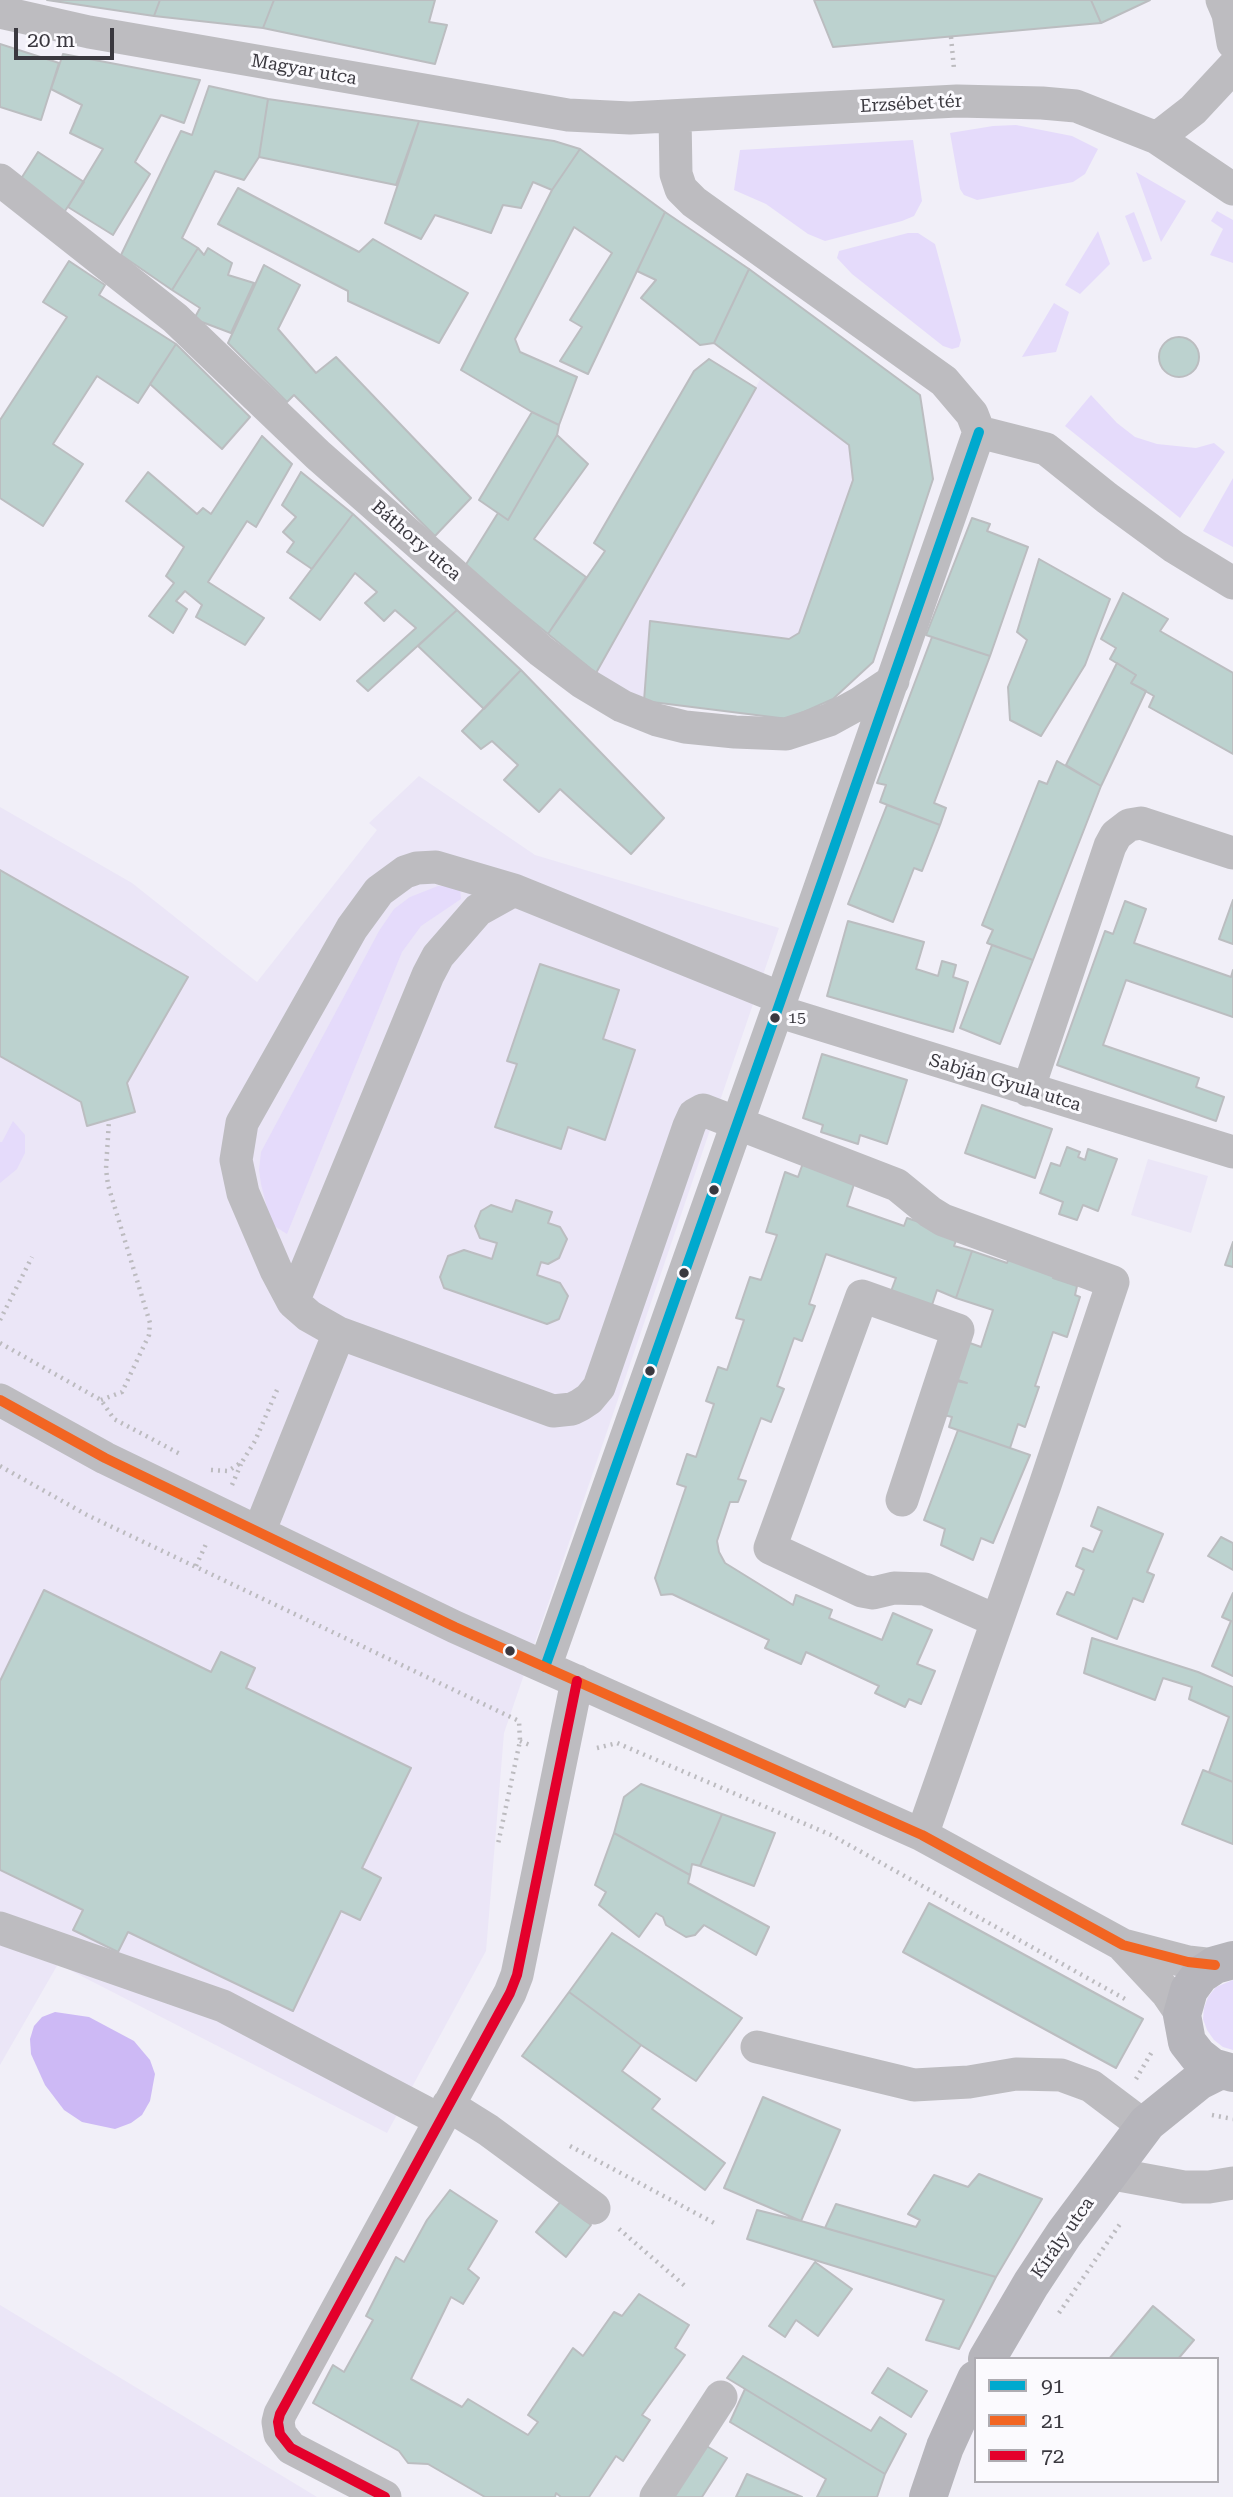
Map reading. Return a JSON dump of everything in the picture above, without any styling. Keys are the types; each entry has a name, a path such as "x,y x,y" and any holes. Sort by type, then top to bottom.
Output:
{"main road":[{"name":"Király utca","path":"988,2357 1031,2284 1108,2173 1136,2118 1174,2060 1175,2030 1189,1990 1200,1975 1226,1957"},
{"path":"1175,2030 1198,2056 1227,2071"},
{"name":"Király utca","path":"1136,2118 1199,2081 1227,2071"},
{"path":"928,2497 945,2447 974,2383"}],"street":[{"path":"1157,138 1192,110 1232,59 1228,14 1222,0"},
{"name":"Magyar utca","path":"0,12 89,32 568,115"},
{"name":"Erzsébet tér","path":"568,115 630,118 957,101 1076,106 1157,138 1233,189"},
{"path":"545,1667 978,432 972,414 944,382 694,202 681,189 676,174 675,116"},
{"name":"Báthory utca","path":"0,180 176,318 318,456 541,651 582,682 622,706 657,720 685,727 735,733 786,734 829,720 860,704 892,681"},
{"path":"978,432 1046,449 1174,547 1233,583"},
{"path":"1028,1090 1116,835 1129,825 1141,823 1233,853"},
{"name":"Sabján Gyula utca","path":"293,1302 243,1194 236,1160 242,1123 352,928 379,891 405,872 417,868 436,867 514,890 779,1004 1028,1090 1233,1152"},
{"path":"514,890 478,910 438,956 417,1000 293,1302 309,1316 339,1334 554,1411 580,1405 599,1387 694,1115 703,1110 897,1185 930,1213 943,1220 1113,1282 922,1835"},
{"path":"902,1500 958,1330 862,1296 770,1548 862,1591 873,1593 894,1588 925,1589 997,1620"},
{"path":"259,1532 339,1334"},
{"path":"0,1400 105,1458 455,1627 922,1835 1123,1945 1165,1957 1226,1957"},
{"path":"385,2497 292,2448 284,2442 278,2422 284,2405 510,1993 517,1975 577,1681"},
{"path":"0,1928 223,2006 444,2112 488,2130 594,2208"},
{"path":"1123,1945 1146,1968 1175,2030"},
{"path":"757,2047 914,2085 960,2083 1016,2074 1061,2075 1091,2086 1136,2118"},
{"path":"1108,2173 1184,2187 1233,2183"},
{"path":"656,2497 721,2397"}],"path":[{"path":"101,1400 122,1392 149,1335 150,1323 108,1185 106,1169 109,1119"},
{"path":"0,1320 32,1257"},
{"path":"0,1343 101,1400 114,1419 188,1458"},
{"path":"201,1464 213,1471 228,1471 242,1462 255,1441 282,1378"},
{"path":"0,1466 87,1515 519,1721 520,1741 498,1844"},
{"path":"520,1741 580,1763 587,1752 617,1743 831,1835 1130,2002"},
{"path":"1136,2118 1175,2030"},
{"path":"1056,2318 1148,2181"},
{"path":"594,2208 685,2287"}],"shaded area":[{"path":"1016,125 1072,136 1098,149 1085,174 1073,182 977,200 964,195 960,189 950,133"},
{"path":"913,140 922,201 914,216 902,221 825,241 808,234 766,204 734,190 740,150"},
{"path":"1136,172 1186,201 1161,242"},
{"path":"1217,211 1233,220 1233,263 1210,255 1223,229 1211,221"},
{"path":"1134,212 1152,259 1143,262 1125,216"},
{"path":"1098,231 1110,264 1080,294 1065,285"},
{"path":"908,233 918,233 935,244 961,340 959,347 952,349 943,346 852,274 837,258 839,251"},
{"path":"749,269 920,395 933,479 873,662 833,699 788,719 644,701 596,673 761,378"},
{"path":"1054,303 1069,312 1056,352 1022,357"},
{"path":"1091,395 1117,423 1135,437 1157,444 1196,448 1214,443 1225,452 1180,518 1065,426"},
{"path":"1233,478 1233,547 1203,531"},
{"path":"419,776 535,855 779,928 504,1733 486,1951 387,2133 58,1964 0,2065 0,807 132,883 257,982 377,830 369,823"},
{"path":"438,886 460,887 461,899 421,926 402,952 287,1234 271,1224 259,1170 261,1152 379,931 394,909 410,897"},
{"path":"13,1121 25,1135 25,1153 17,1169 0,1183 0,1142"},
{"path":"1148,1159 1208,1176 1191,1233 1131,1215"},
{"path":"1233,1980 1233,2050 1214,2040 1203,2019 1208,1997 1216,1987"},
{"path":"55,2012 89,2017 134,2041 150,2060 155,2074 150,2101 142,2115 115,2129 82,2122 64,2110 45,2085 31,2054 30,2039 34,2026 42,2017"},
{"path":"0,2305 317,2497 0,2497"}],"building":[{"path":"47,0 160,0 154,16"},
{"path":"160,0 274,0 263,28 154,16"},
{"path":"274,0 435,0 429,22 447,25 435,64 263,28"},
{"path":"814,0 1091,0 1101,23 833,47"},
{"path":"1091,0 1150,0 1101,23"},
{"path":"0,44 59,63 41,120 0,107"},
{"path":"63,54 200,80 184,123 161,115 135,162 150,174 113,235 68,207 103,149 70,133 82,105 51,89"},
{"path":"209,86 268,99 259,157 244,180 215,171 182,238 198,248 172,290 121,255 181,131 192,135"},
{"path":"268,99 419,121 396,185 259,157"},
{"path":"419,121 554,141 580,149 552,190 533,182 521,208 503,205 491,233 435,215 421,239 385,223"},
{"path":"580,149 665,212 588,374 560,361 582,327 570,320 612,253 574,227 515,339 520,352 577,377 559,425 461,370 552,190"},
{"path":"38,152 84,182 63,214 17,185"},
{"path":"238,188 359,252 373,239 468,293 439,343 348,301 348,291 218,224"},
{"path":"665,212 749,269 714,343 700,345 641,298 656,280 637,271"},
{"path":"198,248 204,255 208,248 232,263 228,275 254,283 231,333 194,319 200,308 172,290"},
{"path":"69,261 105,285 99,295 176,344 138,403 97,376 53,444 83,464 43,526 0,498 0,420 67,317 43,302"},
{"path":"264,265 300,285 278,329 316,373 336,357 471,498 435,536 294,395 287,402 228,343"},
{"path":"749,269 920,395 933,479 873,662 833,699 788,719 644,701 650,621 789,639 799,633 853,480 849,445 714,343"},
{"path":"1179,337 1193,343 1199,357 1193,371 1179,377 1165,371 1159,357 1165,343"},
{"path":"176,344 250,417 222,449 150,384"},
{"path":"709,359 756,388 596,673 548,634 605,551 594,543 694,371"},
{"path":"532,412 559,425 557,435 508,520 479,500"},
{"path":"557,435 588,464 534,539 586,577 548,634 465,566 498,513 508,520"},
{"path":"262,436 292,464 256,527 247,521 208,582 264,618 245,645 196,617 202,605 185,591 176,601 187,609 173,633 149,616 174,583 166,576 184,547 126,501 148,472 197,514 203,508 211,514"},
{"path":"301,472 353,514 312,569 287,552 294,542 283,532 296,517 282,505"},
{"path":"353,514 457,610 368,691 357,681 416,628 395,610 384,621 365,603 377,592 355,573 320,620 290,598"},
{"path":"972,518 990,524 987,531 1028,547 990,656 926,635"},
{"path":"1039,559 1110,599 1085,665 1041,736 1010,720 1008,687 1027,640 1017,632"},
{"path":"1123,593 1168,619 1160,631 1233,673 1233,754 1149,707 1154,696 1131,683 1136,675 1110,659 1116,648 1101,639"},
{"path":"457,610 521,670 484,709 418,646"},
{"path":"932,637 990,656 934,803 946,808 940,825 880,802 886,785 877,783"},
{"path":"1117,663 1136,675 1131,683 1146,691 1101,786 1066,765"},
{"path":"521,670 664,818 631,854 560,789 539,812 504,780 518,765 492,741 481,749 462,731"},
{"path":"1057,761 1101,786 1033,960 987,943 993,930 982,925 1039,781 1047,784"},
{"path":"887,805 940,825 922,871 914,868 893,922 848,904"},
{"path":"0,870 188,977 127,1083 135,1112 87,1126 81,1102 0,1056"},
{"path":"1233,900 1233,944 1219,939"},
{"path":"1125,901 1146,909 1134,943 1231,977 1233,970 1233,1017 1126,980 1103,1045 1199,1078 1196,1087 1224,1097 1216,1121 1057,1065 1105,931 1113,934"},
{"path":"848,921 924,942 916,969 938,976 942,961 956,965 953,977 968,982 953,1032 827,996"},
{"path":"992,945 1033,960 1000,1044 960,1028"},
{"path":"540,964 619,990 603,1039 635,1050 605,1140 568,1127 561,1149 495,1127 517,1064 507,1061"},
{"path":"822,1054 907,1080 887,1144 860,1135 858,1144 821,1132 823,1125 803,1118"},
{"path":"982,1105 1052,1129 1035,1178 965,1153"},
{"path":"1067,1147 1080,1152 1078,1157 1085,1160 1088,1149 1117,1159 1098,1211 1083,1205 1077,1220 1059,1214 1063,1202 1040,1193 1051,1163 1060,1166"},
{"path":"803,1163 855,1181 847,1206 904,1226 907,1218 958,1235 954,1246 972,1251 956,1298 937,1290 931,1308 890,1294 896,1278 826,1254 809,1304 815,1306 802,1341 794,1338 777,1386 784,1389 771,1422 761,1418 738,1479 746,1481 738,1502 730,1502 717,1541 719,1552 725,1563 793,1605 796,1595 832,1610 829,1618 882,1640 893,1613 932,1630 917,1664 935,1671 921,1704 909,1699 905,1707 875,1693 879,1686 806,1652 801,1664 765,1648 769,1640 672,1594 661,1595 655,1578 686,1487 677,1484 687,1454 696,1457 714,1404 706,1401 718,1367 727,1370 744,1320 736,1318 750,1277 761,1280 777,1235 766,1232 785,1172 798,1177"},
{"path":"516,1200 552,1212 548,1223 560,1227 567,1239 559,1258 548,1264 541,1262 537,1275 560,1283 568,1296 559,1319 547,1324 444,1288 440,1277 448,1256 464,1250 492,1259 497,1243 480,1238 475,1226 481,1211 491,1205 512,1212"},
{"path":"1233,1242 1233,1267 1225,1265"},
{"path":"972,1251 1007,1263 1009,1258 1055,1273 1053,1278 1077,1286 1075,1295 1080,1297 1067,1337 1053,1332 1035,1386 1039,1387 1025,1427 1018,1424 1010,1448 949,1427 952,1417 944,1415 956,1381 967,1383 955,1379 967,1342 981,1347 993,1310 956,1298"},
{"path":"958,1430 1030,1455 993,1543 981,1538 973,1560 941,1545 945,1529 924,1520"},
{"path":"1098,1507 1163,1534 1147,1572 1154,1575 1143,1602 1133,1598 1117,1639 1057,1614 1067,1592 1074,1595 1084,1570 1076,1566 1083,1548 1093,1552 1102,1531 1091,1526"},
{"path":"1221,1537 1233,1543 1233,1570 1208,1556"},
{"path":"44,1590 211,1672 221,1652 255,1668 246,1688 411,1768 362,1868 381,1878 360,1920 341,1911 293,2011 128,1932 118,1952 73,1930 83,1910 0,1870 0,1681"},
{"path":"1233,1593 1233,1676 1212,1666 1231,1621 1222,1617"},
{"path":"1092,1638 1198,1672 1233,1687 1233,1782 1209,1772 1229,1717 1189,1699 1192,1687 1163,1678 1155,1700 1084,1673"},
{"path":"1203,1770 1233,1782 1233,1844 1182,1824"},
{"path":"641,1784 722,1814 700,1866 692,1864 690,1875 614,1833 624,1797"},
{"path":"722,1814 775,1833 754,1886 700,1866"},
{"path":"614,1833 690,1875 688,1883 769,1927 756,1955 704,1925 695,1935 686,1937 666,1925 663,1917 656,1913 639,1937 599,1905 606,1892 595,1885"},
{"path":"929,1903 1143,2019 1116,2068 903,1952"},
{"path":"612,1933 742,2018 696,2081 569,1992"},
{"path":"569,1992 641,2045 622,2071 660,2099 652,2109 725,2163 705,2190 522,2056"},
{"path":"763,2097 840,2130 801,2221 724,2188"},
{"path":"979,2174 1042,2199 996,2277 825,2228 836,2204 916,2227 920,2220 908,2214 934,2175 968,2187"},
{"path":"450,2190 497,2221 468,2269 479,2278 463,2304 451,2297 411,2379 462,2407 468,2399 528,2435 538,2422 528,2415 573,2348 583,2356 614,2312 622,2316 639,2294 689,2325 675,2348 685,2355 642,2415 650,2420 623,2461 616,2456 589,2497 561,2497 556,2493 555,2497 485,2497 428,2464 408,2463 399,2451 313,2403 333,2365 344,2372 373,2320 366,2316 396,2257 404,2262 427,2220"},
{"path":"561,2201 591,2225 566,2257 536,2232"},
{"path":"757,2210 996,2277 959,2349 926,2340 944,2300 747,2239"},
{"path":"815,2262 852,2289 818,2336 796,2320 785,2337 769,2326"},
{"path":"1153,2306 1194,2340 1180,2357 1111,2357"},
{"path":"743,2356 871,2431 880,2417 906,2434 885,2474 727,2378"},
{"path":"888,2368 927,2391 911,2417 872,2393"},
{"path":"745,2389 885,2474 877,2497 817,2497 826,2479 730,2422"},
{"path":"703,2444 727,2458 702,2497 671,2497"},
{"path":"747,2474 802,2497 736,2497"}],"transit line":[{"name":"91","path":"545,1667 979,432"},
{"name":"21","path":"0,1400 105,1458 455,1627 922,1835 1123,1945 1188,1962 1215,1965"},
{"name":"72","path":"385,2497 291,2448 280,2434 278,2422 510,1993 517,1975 577,1681"}],"place":[{"name":"15","path":"775,1018"}]}
